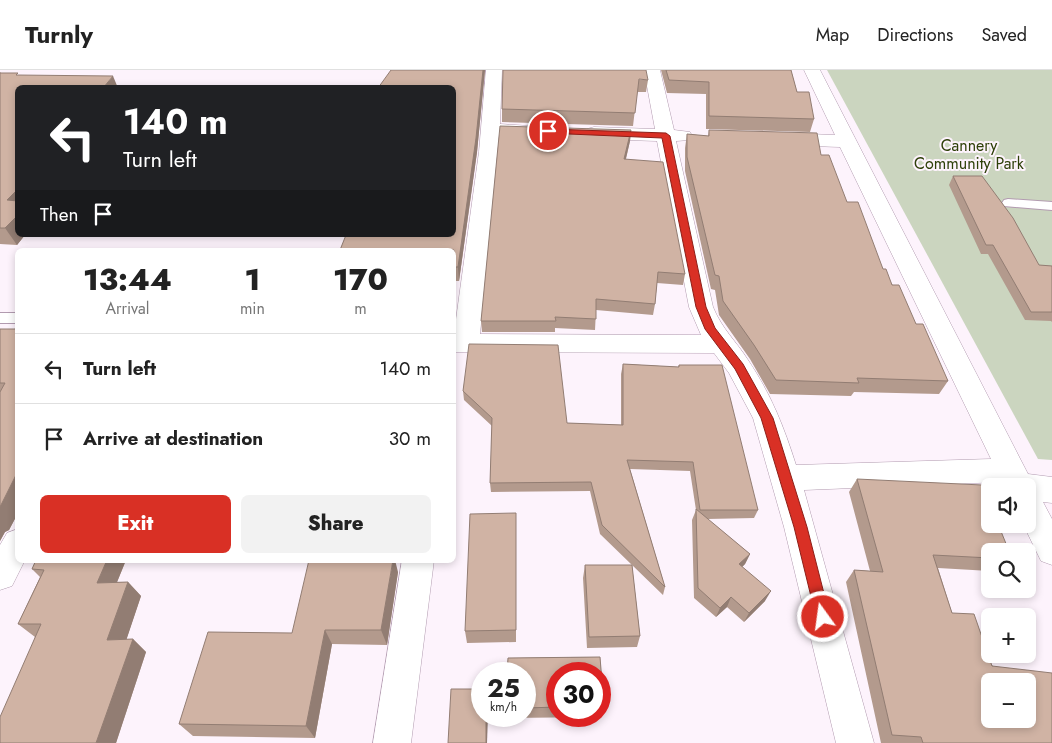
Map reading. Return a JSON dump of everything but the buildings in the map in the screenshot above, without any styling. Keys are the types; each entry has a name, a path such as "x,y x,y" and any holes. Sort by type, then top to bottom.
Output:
{"street":[{"path":"494,70 490,129 460,343 724,344"},
{"path":"652,70 701,307 710,329 724,344 753,389 767,418 800,527 856,743"},
{"path":"812,70 1017,478"},
{"path":"490,129 558,131"},
{"path":"578,132 704,137"},
{"path":"761,138 847,141"},
{"path":"785,478 981,481"},
{"path":"1036,486 1052,490"},
{"path":"1036,519 1052,552"},
{"path":"0,575 15,548"},
{"path":"392,743 418,563"}],"lane":[{"path":"1008,203 1052,206"},
{"path":"0,318 15,318"}],"green space":[{"name":"Cannery Community Park","path":"827,70 1052,70 1052,460 1038,459"}],"route":[{"path":"548,131 666,136 701,307 710,329 724,344 739,367 753,389 767,418 800,527 823,617"}]}
